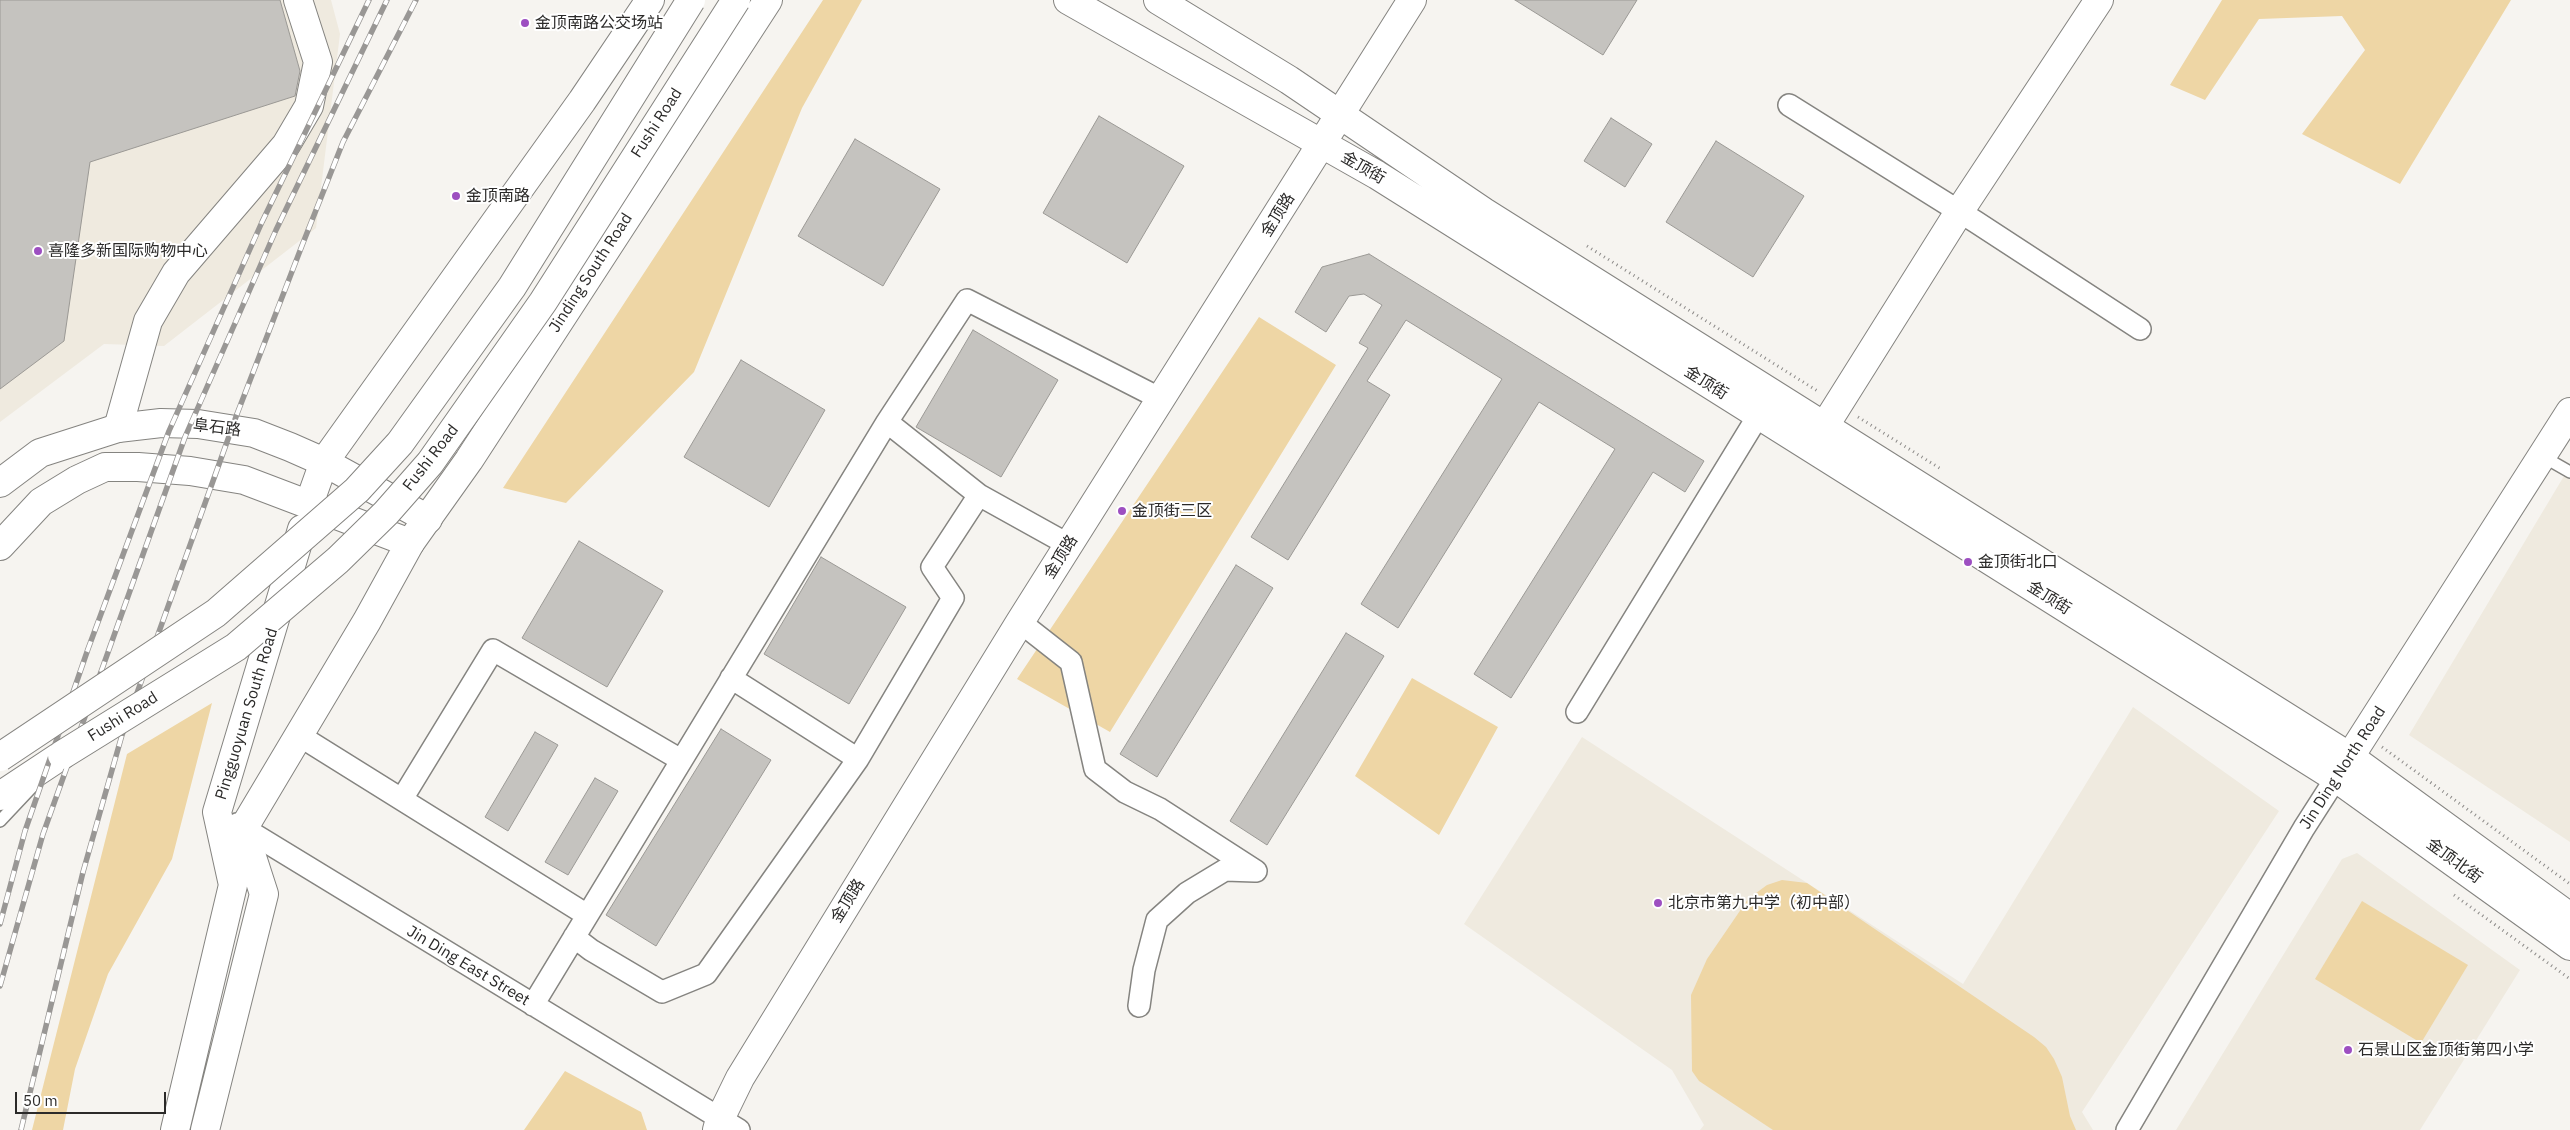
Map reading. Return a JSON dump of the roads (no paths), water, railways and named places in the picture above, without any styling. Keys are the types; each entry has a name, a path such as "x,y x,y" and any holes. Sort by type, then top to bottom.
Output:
{"main road":[{"path":"118,428 148,321 176,273 286,145 309,106 318,62 298,0"},
{"path":"309,504 324,462 582,101 650,0"},
{"name":"Fushi Road","path":"0,756 216,613 357,490 400,443 512,287 691,0"},
{"name":"Fushi Road","path":"0,796 62,755 236,647 338,560 386,513 430,463 543,302 736,0"},
{"name":"Jinding South Road","path":"410,543 469,460 768,0"},
{"name":"金顶街","path":"1068,0 1385,180 1758,416 2343,767"},
{"name":"金顶街","path":"1158,0 1289,80 1484,212 1824,427 2343,767"},
{"name":"金顶路","path":"725,1126 740,1078 1020,622 1412,0"},
{"path":"1824,427 1959,212 2099,0"},
{"name":"Jin Ding North Road","path":"2343,767 2570,412"},
{"name":"阜石路","path":"0,483 40,453 118,428 161,423 198,424 254,433 324,462 428,519"},
{"path":"0,546 42,502 77,480 105,467 164,469 244,480 410,543 300,736 244,828 264,894 205,1130"},
{"name":"Pingguoyuan South Road","path":"175,1130 233,884 218,812 296,554 309,504"},
{"name":"金顶北街","path":"2343,767 2570,917"},
{"name":"金顶北街","path":"2343,767 2570,946"}],"street":[{"path":"1789,105 2140,329"},
{"path":"533,1005 887,422 967,300 1161,399"},
{"path":"1577,712 1758,416"},
{"path":"887,422 978,495 1069,545"},
{"path":"574,937 591,950 662,992 706,974 858,759 953,598 932,567 978,495"},
{"path":"1020,622 1070,662 1095,769 1125,792 1160,810 1256,871 1225,870 1187,893 1157,920 1144,970 1139,1006"},
{"path":"402,799 493,650 682,760"},
{"path":"731,678 858,759"},
{"path":"300,736 588,915"},
{"name":"Jin Ding North Road","path":"2127,1130 2299,836 2343,767"},
{"name":"Jin Ding East Street","path":"218,812 533,1005 725,1126"}],"lane":[{"path":"2542,456 2570,472"},
{"path":"0,821 62,755"}],"railway":[{"path":"0,924 25,831 88,649 169,431 262,222 369,0"},
{"path":"0,986 43,834 185,437 276,230 387,0"},
{"path":"21,1130 83,872 122,735 237,414 343,142 416,0"}],"place":[{"name":"金顶南路公交场站","path":"525,23"},
{"name":"金顶南路","path":"456,196"},
{"name":"喜隆多新国际购物中心","path":"38,251"},
{"name":"金顶街三区","path":"1122,511"},
{"name":"金顶街北口","path":"1968,562"},
{"name":"北京市第九中学（初中部）","path":"1658,903"},
{"name":"石景山区金顶街第四小学","path":"2348,1050"}]}
